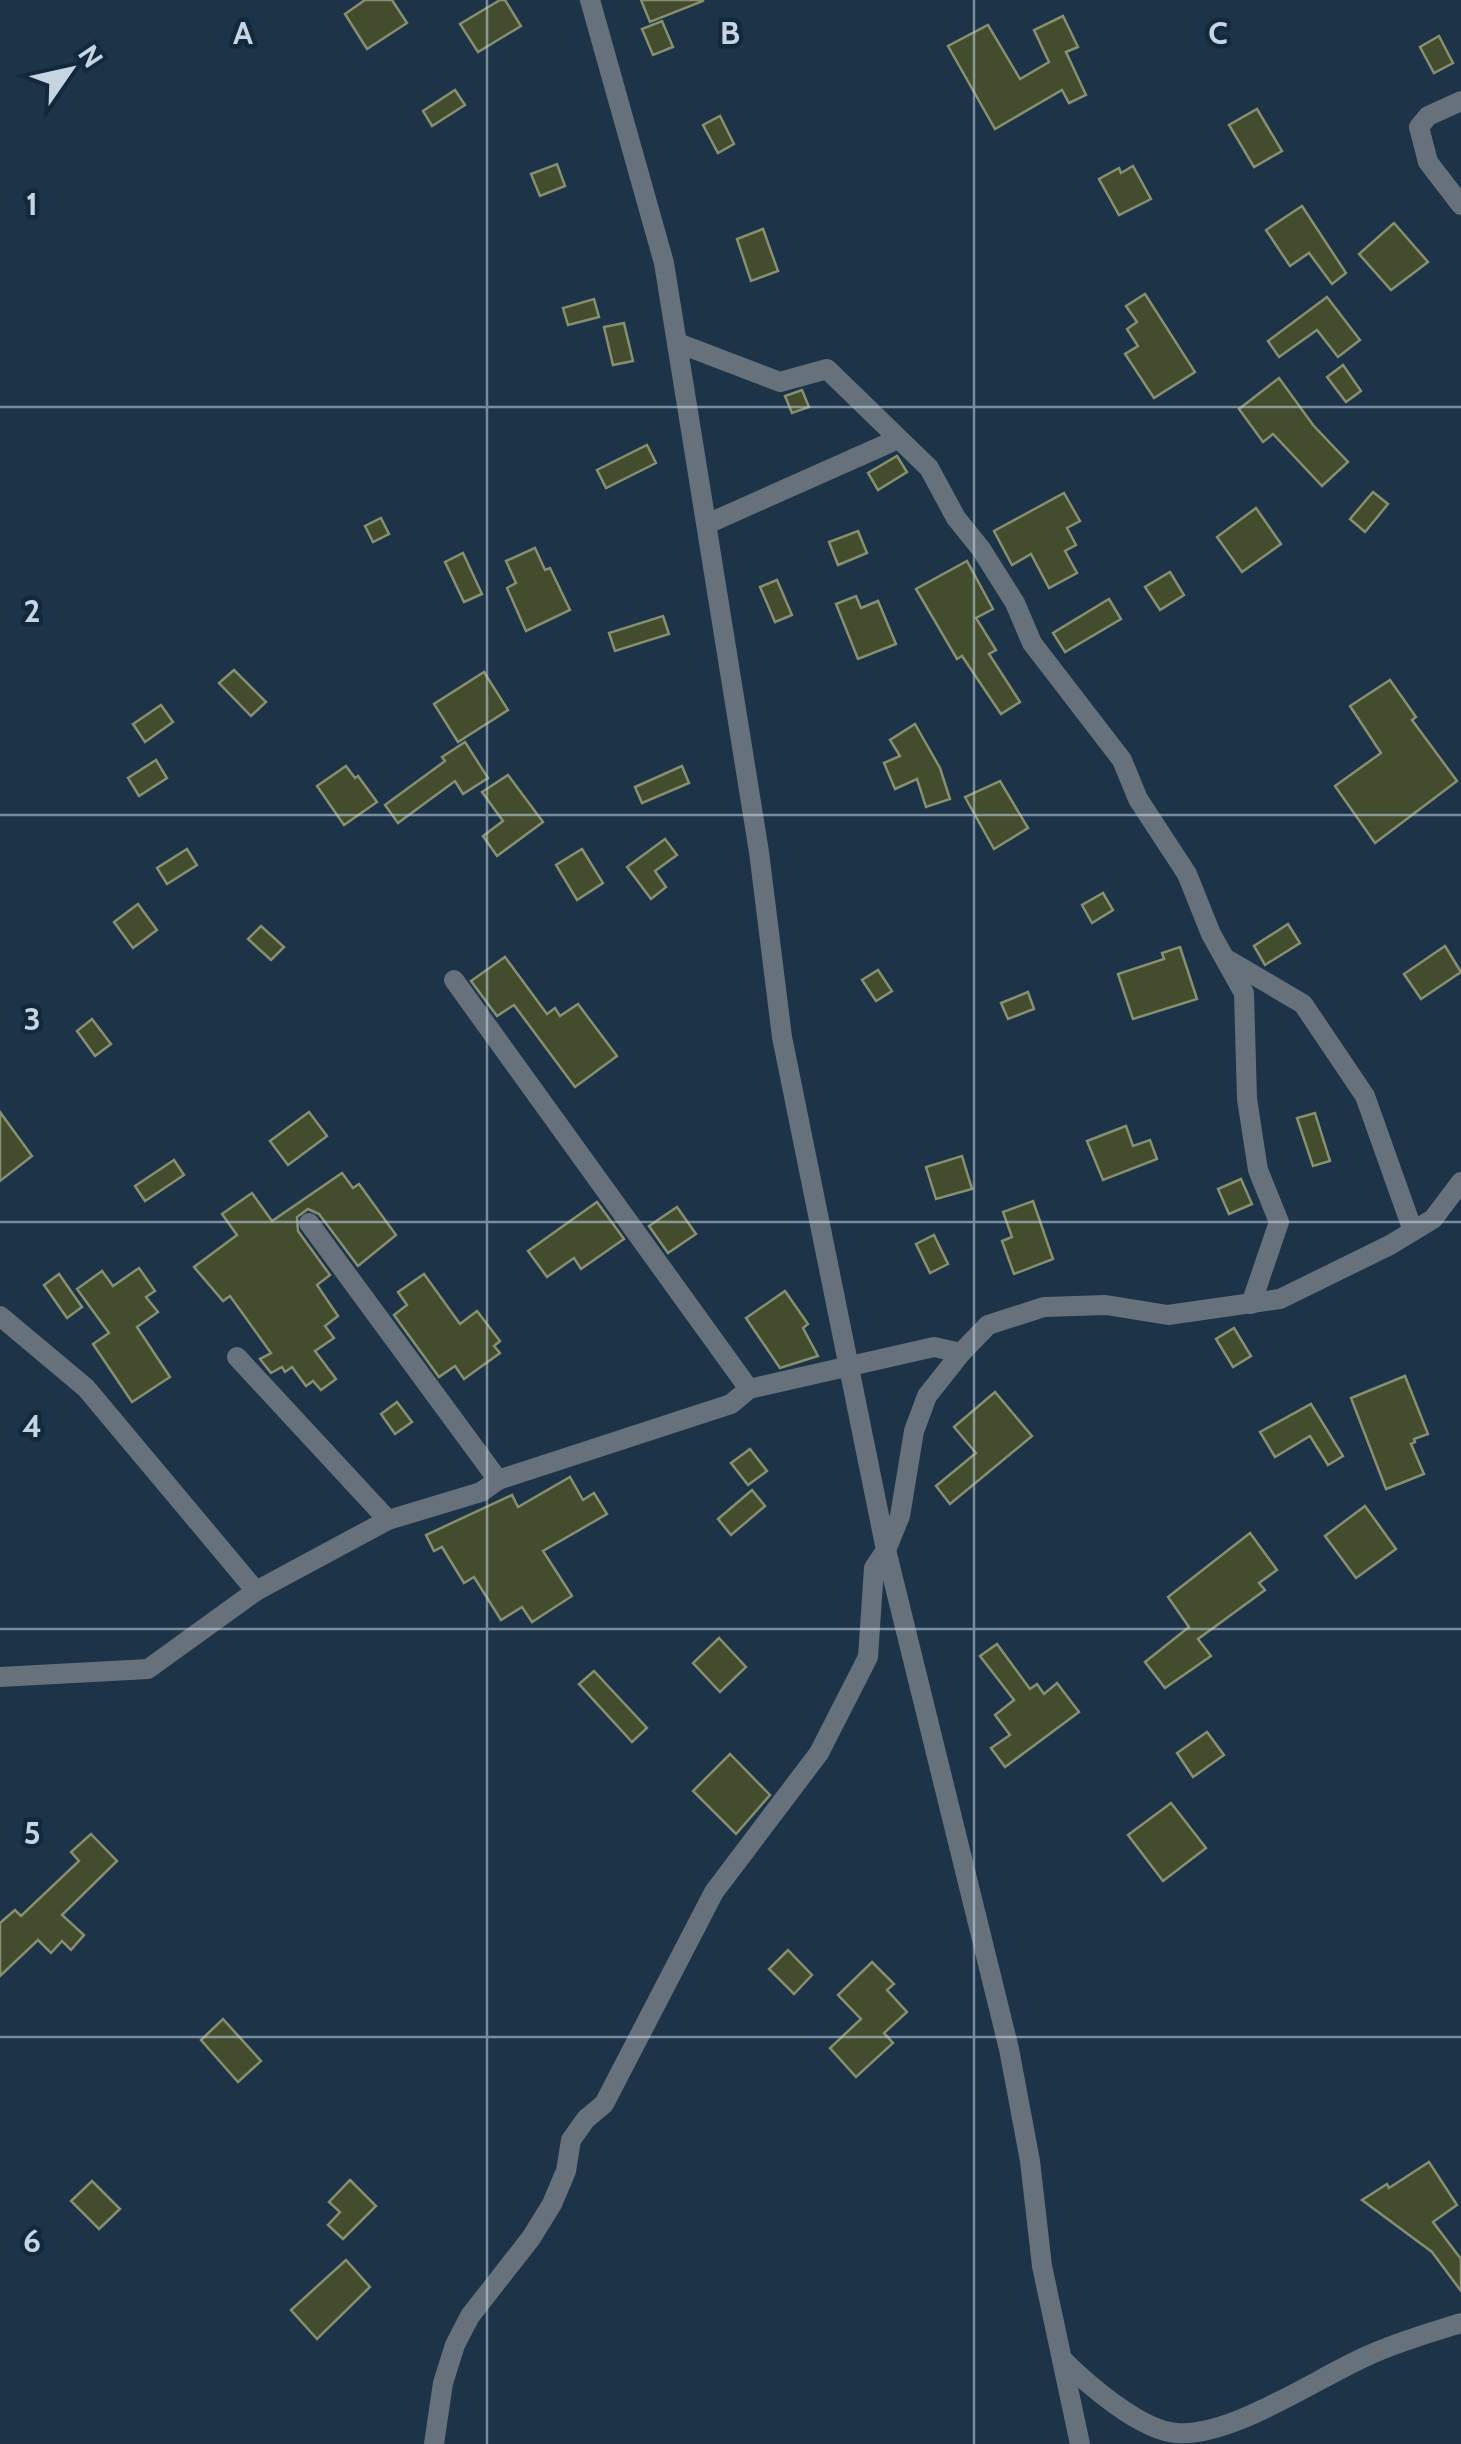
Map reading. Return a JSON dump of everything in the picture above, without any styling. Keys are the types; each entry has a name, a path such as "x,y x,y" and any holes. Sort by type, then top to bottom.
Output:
{"street":[{"path":"590,0 664,264 759,852 782,1037 886,1550 1009,2049 1030,2161 1042,2266 1080,2444"},
{"path":"1461,101 1428,116 1418,127 1428,162 1461,205"},
{"path":"678,344 780,382 826,368 929,468 956,518 982,549 1015,602 1032,642 1122,760 1138,799 1186,874 1211,934 1244,993 1247,1100 1258,1170 1279,1222 1250,1304"},
{"path":"707,524 898,439"},
{"path":"1228,960 1303,1004 1365,1096 1413,1230"},
{"path":"454,980 749,1389"},
{"path":"434,2444 443,2383 455,2345 470,2316 531,2238 552,2204 566,2171 571,2140 586,2118 604,2104 714,1892 819,1753 868,1657 874,1568 900,1516 914,1431 927,1396 961,1352 988,1326 1044,1308 1106,1304 1168,1314 1280,1299 1433,1218 1461,1182"},
{"path":"310,1223 498,1480"},
{"path":"0,1316 86,1388 256,1591"},
{"path":"0,1678 148,1669 256,1591 388,1520 481,1492 498,1480 731,1404 749,1389 934,1348 961,1352"},
{"path":"236,1357 388,1520"},
{"path":"1061,2358 1086,2384 1143,2420 1173,2434 1209,2432 1368,2355 1461,2323"}],"building":[{"path":"365,0 392,0 407,23 367,49 345,14"},
{"path":"505,0 521,26 478,52 460,24"},
{"path":"641,0 703,0 703,1 650,22"},
{"path":"1063,16 1078,47 1066,52 1086,95 1069,103 1062,90 995,129 948,46 988,25 1020,79 1049,62 1034,30"},
{"path":"662,21 673,47 653,55 642,29"},
{"path":"1439,36 1453,63 1434,73 1420,47"},
{"path":"455,90 465,105 432,126 423,111"},
{"path":"1257,109 1282,151 1254,167 1229,125"},
{"path":"720,116 734,144 718,153 703,125"},
{"path":"557,164 565,186 540,196 531,174"},
{"path":"1133,166 1151,199 1119,215 1099,179 1119,168 1121,173"},
{"path":"1302,206 1346,273 1332,284 1309,253 1290,266 1266,230"},
{"path":"1394,223 1428,262 1391,290 1359,254"},
{"path":"763,229 778,271 751,281 737,239"},
{"path":"1145,294 1195,372 1154,398 1125,354 1138,346 1127,329 1137,322 1126,306"},
{"path":"1327,297 1360,340 1338,357 1317,330 1279,357 1268,341"},
{"path":"594,299 599,317 568,325 563,308"},
{"path":"624,323 633,361 613,365 604,327"},
{"path":"1343,365 1361,391 1346,402 1327,377"},
{"path":"1279,378 1313,425 1348,462 1322,486 1273,434 1263,442 1239,409"},
{"path":"802,390 809,407 792,413 785,396"},
{"path":"647,445 656,463 606,488 597,470"},
{"path":"897,456 907,472 878,490 868,473"},
{"path":"1373,492 1388,504 1365,532 1350,519"},
{"path":"1064,493 1080,521 1067,528 1076,545 1065,551 1077,573 1049,588 1031,554 1012,565 994,531"},
{"path":"1256,508 1281,544 1242,572 1217,537"},
{"path":"381,518 389,534 373,542 365,526"},
{"path":"858,531 867,553 838,565 829,542"},
{"path":"535,548 545,570 550,568 570,610 526,631 507,588 516,583 506,561"},
{"path":"463,553 482,594 464,602 445,562"},
{"path":"967,561 993,609 976,618 996,650 989,654 1020,702 1001,714 962,656 957,659 916,589"},
{"path":"1170,572 1184,595 1160,610 1145,587"},
{"path":"777,580 792,615 775,622 760,587"},
{"path":"856,596 861,608 878,601 896,644 858,659 836,604"},
{"path":"1109,599 1121,619 1065,652 1053,633"},
{"path":"663,616 669,634 615,651 609,633"},
{"path":"234,670 266,702 251,716 219,683"},
{"path":"484,672 508,710 458,742 434,704"},
{"path":"1390,680 1416,717 1412,720 1457,781 1375,843 1335,786 1381,753 1350,706"},
{"path":"161,705 173,722 145,742 133,724"},
{"path":"915,724 940,768 950,799 926,807 917,779 895,789 884,763 900,756 890,740"},
{"path":"465,742 488,778 463,794 455,781 398,823 385,805"},
{"path":"156,760 167,778 139,796 128,778"},
{"path":"346,766 377,802 344,825 317,786"},
{"path":"682,766 689,783 642,803 635,787"},
{"path":"508,775 543,822 497,856 483,836 503,821 482,792"},
{"path":"1000,781 1028,828 994,849 965,797"},
{"path":"665,839 677,855 655,871 666,887 651,899 627,867"},
{"path":"187,849 197,865 167,884 157,868"},
{"path":"582,849 603,883 577,900 556,865"},
{"path":"1103,893 1113,910 1092,923 1082,905"},
{"path":"138,904 157,930 133,948 114,922"},
{"path":"1288,924 1300,943 1265,965 1254,946"},
{"path":"261,926 284,947 271,960 248,939"},
{"path":"1445,946 1461,972 1421,999 1404,974"},
{"path":"1180,947 1197,999 1133,1019 1118,974 1164,959 1162,953"},
{"path":"505,957 547,1014 555,1008 560,1016 578,1004 617,1056 575,1087 514,1005 497,1016 471,981"},
{"path":"878,970 892,991 876,1001 862,980"},
{"path":"1028,992 1034,1009 1008,1019 1001,1003"},
{"path":"92,1019 111,1044 95,1056 77,1031"},
{"path":"0,1112 32,1156 0,1181"},
{"path":"309,1112 327,1136 288,1165 270,1141"},
{"path":"1315,1113 1330,1161 1313,1166 1297,1118"},
{"path":"1126,1126 1133,1146 1150,1140 1157,1159 1103,1180 1087,1141"},
{"path":"962,1156 972,1189 936,1199 926,1167"},
{"path":"174,1160 184,1175 145,1201 135,1186"},
{"path":"342,1173 353,1188 359,1184 396,1235 358,1266 319,1214 308,1209 297,1217 298,1231 330,1275 317,1285 338,1316 325,1326 334,1338 315,1351 336,1379 321,1390 313,1381 306,1386 292,1367 271,1373 260,1359 271,1353 230,1296 223,1301 194,1267 237,1235 222,1214 252,1193 272,1221"},
{"path":"1241,1179 1252,1204 1229,1214 1218,1189"},
{"path":"1033,1201 1053,1259 1014,1274 1002,1241 1012,1237 1003,1212"},
{"path":"597,1202 624,1239 581,1269 574,1258 547,1277 528,1251"},
{"path":"677,1207 696,1234 668,1253 649,1226"},
{"path":"934,1235 948,1264 930,1273 916,1244"},
{"path":"139,1268 155,1291 146,1297 158,1312 137,1327 170,1377 132,1402 93,1344 109,1333 77,1289 102,1271 113,1286"},
{"path":"59,1274 82,1307 67,1318 44,1285"},
{"path":"424,1274 460,1324 477,1311 500,1341 494,1346 500,1353 464,1379 455,1366 439,1377 394,1315 407,1305 398,1292"},
{"path":"785,1291 808,1324 803,1328 818,1356 780,1368 746,1318"},
{"path":"1234,1328 1251,1356 1233,1367 1216,1339"},
{"path":"1405,1376 1428,1434 1411,1444 1424,1474 1386,1489 1351,1398"},
{"path":"995,1392 1032,1436 950,1504 936,1486 976,1453 954,1427"},
{"path":"397,1402 412,1422 395,1434 381,1414"},
{"path":"1311,1404 1343,1456 1328,1465 1310,1436 1275,1457 1260,1432"},
{"path":"750,1449 767,1471 748,1485 731,1463"},
{"path":"570,1477 583,1500 594,1493 607,1514 543,1551 572,1596 532,1622 522,1607 501,1620 474,1577 464,1583 442,1547 434,1551 426,1535 512,1495 518,1507"},
{"path":"752,1490 765,1506 731,1535 718,1519"},
{"path":"1365,1506 1396,1549 1356,1578 1325,1536"},
{"path":"1250,1533 1277,1570 1259,1583 1265,1590 1198,1639 1211,1656 1165,1688 1145,1662 1189,1627 1168,1597"},
{"path":"719,1638 746,1667 720,1692 693,1663"},
{"path":"997,1644 1030,1689 1037,1684 1044,1694 1057,1683 1079,1712 1005,1767 991,1748 1010,1735 995,1715 1014,1700 980,1656"},
{"path":"594,1671 647,1728 632,1742 579,1684"},
{"path":"1207,1732 1224,1755 1193,1777 1177,1753"},
{"path":"730,1754 770,1795 736,1834 693,1791"},
{"path":"1171,1803 1206,1848 1163,1881 1128,1835"},
{"path":"91,1834 117,1861 62,1915 84,1935 71,1950 62,1941 51,1953 38,1940 0,1976 0,1923 15,1910 21,1916 79,1861 71,1852"},
{"path":"788,1950 812,1975 794,1994 769,1969"},
{"path":"872,1962 894,1984 887,1990 907,2012 884,2033 893,2043 856,2077 830,2048 861,2019 838,1995"},
{"path":"223,2019 261,2061 238,2082 201,2040"},
{"path":"1429,2162 1457,2205 1433,2222 1461,2259 1461,2291 1432,2252 1362,2200"},
{"path":"350,2180 376,2206 343,2239 328,2225 340,2212 329,2202"},
{"path":"92,2181 120,2209 99,2229 71,2201"},
{"path":"346,2260 370,2287 317,2339 291,2310"}]}
